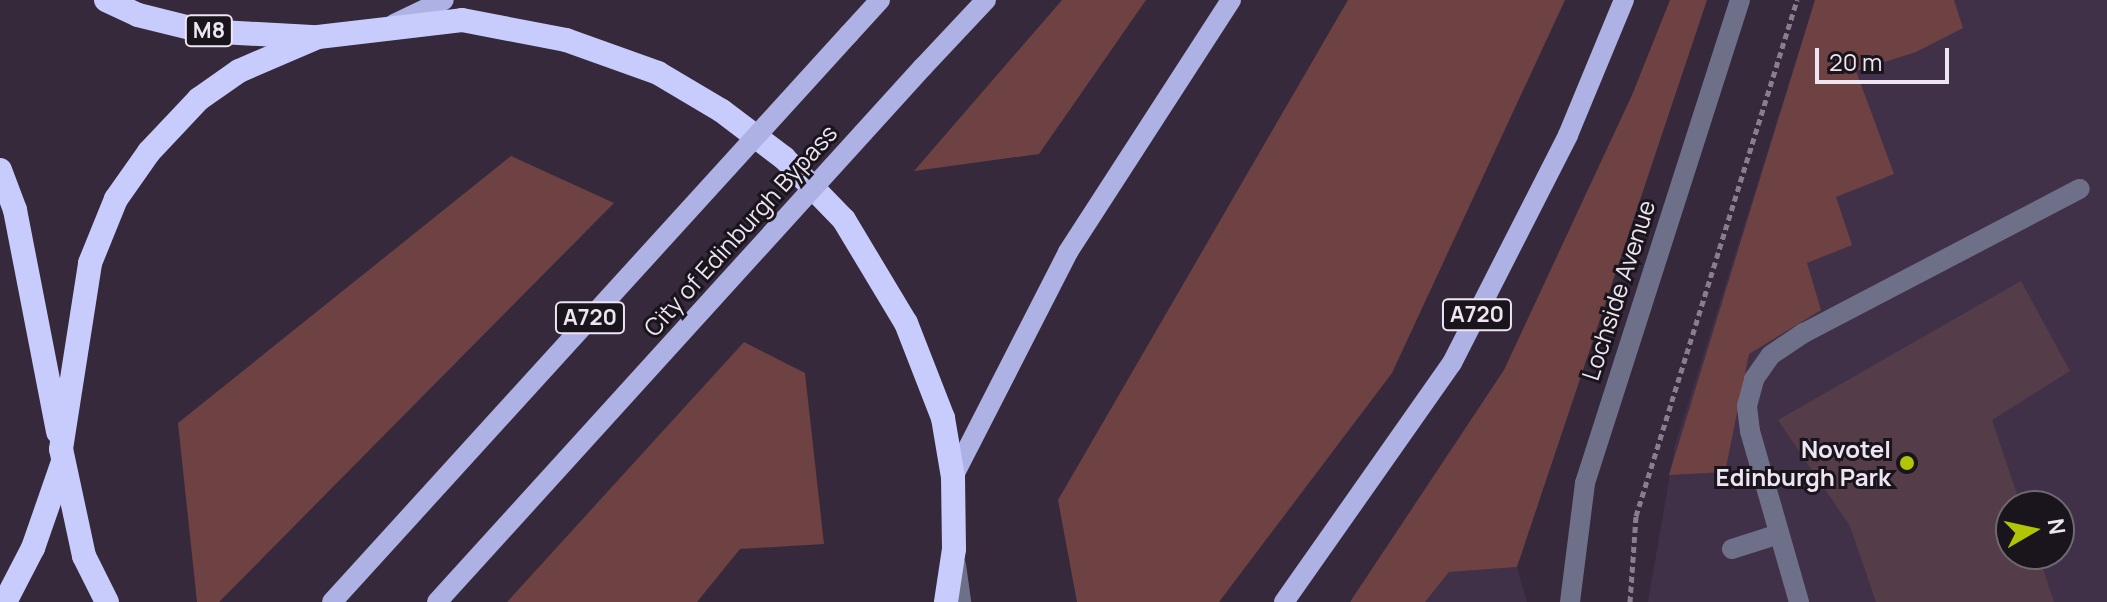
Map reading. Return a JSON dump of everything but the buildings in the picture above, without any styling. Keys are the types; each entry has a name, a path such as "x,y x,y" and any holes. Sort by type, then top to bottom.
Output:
{"highway":[{"name":"M8","path":"106,0 138,15 202,31 318,37"},
{"path":"5,602 33,548 62,456 90,263 116,199 149,152 199,99 239,71 318,37 390,25 462,20 566,40 658,73 722,111 784,158 844,220 900,311 928,371 953,477 954,549 946,602"},
{"path":"0,170 15,210 84,556 107,602"}],"main road":[{"path":"390,25 444,0"},
{"name":"A720","path":"332,602 880,0"},
{"name":"City of Edinburgh Bypass","path":"437,602 986,0"},
{"path":"953,477 1068,252 1155,109 1231,0"},
{"name":"A720","path":"1284,602 1452,363 1568,135 1624,0"}],"street":[{"name":"Lochside Avenue","path":"1570,602 1585,483 1740,0"},
{"path":"1799,602 1747,406 1754,379 1771,355 1850,307 2080,189"},
{"path":"1732,549 1779,534"},
{"path":"954,549 961,602"}],"path":[{"path":"1630,602 1636,516 1797,0"}],"shaded area":[{"path":"1062,0 1146,0 1039,154 914,171"},
{"path":"1348,0 1565,0 1392,373 1219,602 1077,602 1058,500"},
{"path":"1670,0 1707,0 1517,567 1449,572 1425,602 1350,602 1504,370 1632,95"},
{"path":"1815,0 2107,0 2107,602 1648,602 1675,445"},
{"path":"1815,0 1954,0 1963,28 1916,52 1856,71 1894,174 1836,197 1852,245 1807,263 1821,310 1749,354 1725,472 1669,475"},
{"path":"511,156 614,203 219,602 197,602 178,423"},
{"path":"744,342 805,373 824,544 740,549 697,602 507,602"},
{"path":"1517,567 1527,602 1425,602 1449,572"}],"place":[{"name":"Novotel Edinburgh Park","path":"1907,463"}]}
